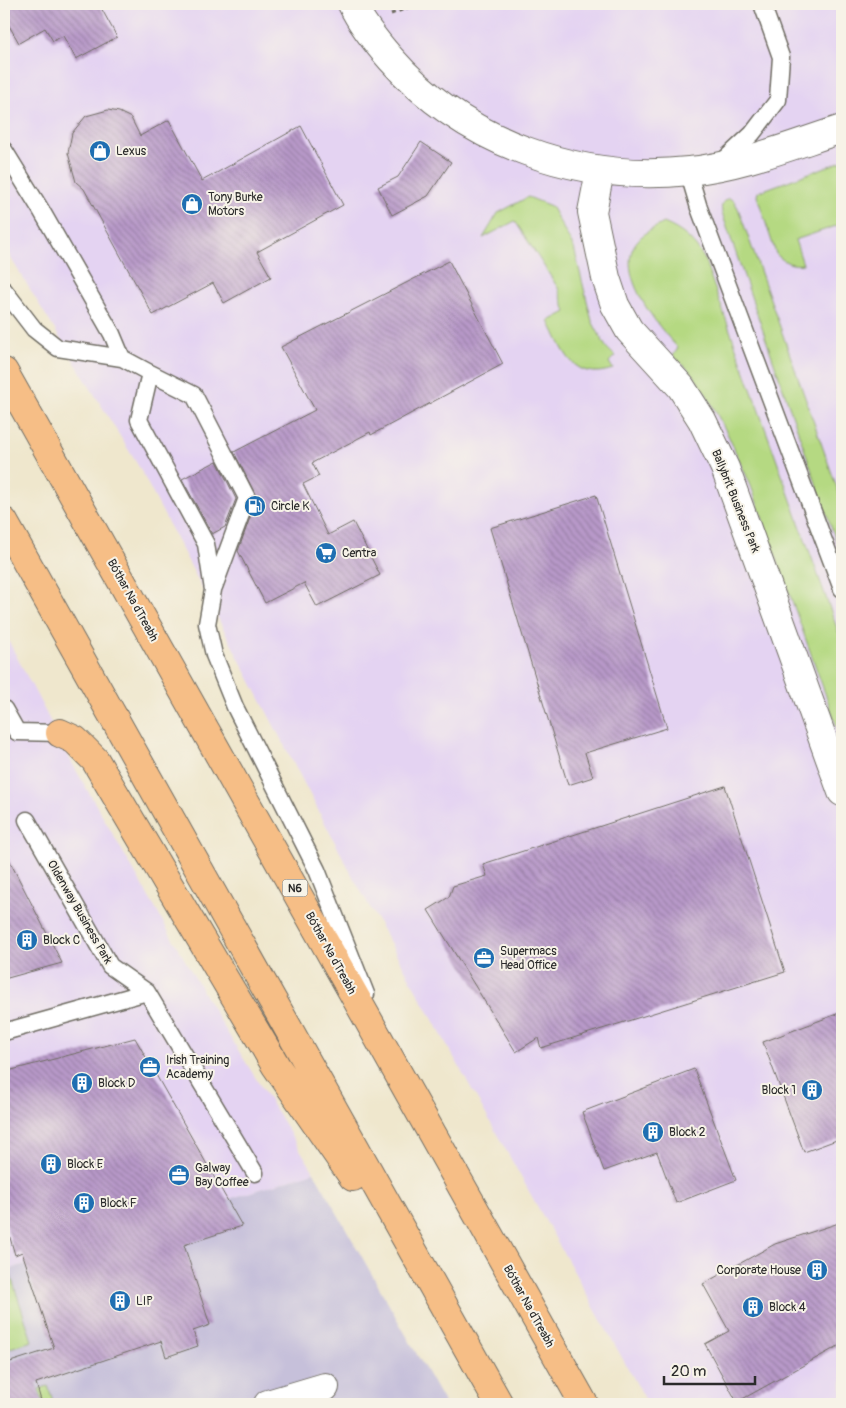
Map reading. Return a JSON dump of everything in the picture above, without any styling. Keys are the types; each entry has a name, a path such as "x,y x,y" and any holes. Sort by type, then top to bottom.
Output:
{"highway":[{"name":"Bóthar Na dTreabh","path":"4,372 584,1404"},
{"path":"4,522 499,1404"},
{"path":"60,733 75,740 95,760 276,1066 444,1307"}],"street":[{"path":"352,4 370,35 413,84 446,110 527,152 600,171 653,174 717,167 842,129"},
{"name":"Ballybrit Business Park","path":"600,171 592,212 606,278 615,305 629,330 681,386 702,420 725,468 842,792"},
{"path":"268,1404 326,1386"}],"lane":[{"path":"717,167 752,134 778,100 781,57 762,4"},
{"path":"4,150 41,210 112,334 122,358"},
{"path":"688,171 699,208 842,589"},
{"path":"4,290 34,328 58,348 122,358 194,395 247,498 213,590 207,624 214,655 235,707 317,870 394,1064"},
{"path":"150,373 139,420 206,544 213,590"},
{"path":"4,709 10,735 60,733"},
{"name":"Oldenway Business Park","path":"26,820 110,966 148,992 255,1173"},
{"path":"4,1032 148,992"}],"shaded area":[{"path":"4,4 842,4 842,1404 648,1404 352,875 139,467 4,247"},
{"path":"4,632 72,763 214,1011 314,1172 4,1271"},
{"path":"314,1172 445,1404 4,1404 4,1271"}],"green space":[{"path":"842,161 842,224 795,240 803,264 792,264 785,261 776,254 757,196 758,192"},
{"path":"528,197 551,206 574,248 592,321 606,347 615,356 609,362 613,369 599,372 588,371 571,361 565,353 549,321 566,312 558,288 515,221 483,238 498,213"},
{"path":"729,198 734,201 738,208 842,502 842,558 722,213 722,204"},
{"path":"664,223 677,229 687,237 704,258 842,642 842,741 751,486 727,433 705,392 691,372 673,356 678,348 649,312 634,282 630,266 631,252 641,237"},
{"path":"9,1270 32,1341 4,1350 4,1271"},
{"path":"48,1386 54,1404 44,1404 39,1389"}],"building":[{"path":"4,4 99,4 117,37 76,59 63,36 53,41 45,28 19,43 4,17"},
{"path":"108,110 119,112 131,118 140,136 169,120 202,181 301,126 343,205 257,252 271,277 224,303 213,283 153,315 84,189 76,182 68,153 72,133 86,116"},
{"path":"421,142 451,162 428,196 392,215 378,187 398,177"},
{"path":"449,261 503,364 371,435 370,432 312,463 319,476 303,484 328,535 353,522 380,575 317,607 304,583 265,603 238,551 257,498 234,452 315,410 281,347"},
{"path":"217,461 236,499 225,527 212,534 182,479"},
{"path":"596,495 667,728 585,753 593,777 568,785 490,528"},
{"path":"725,786 785,972 541,1048 538,1038 516,1052 428,910 449,897 453,886 487,876 483,864"},
{"name":"Block C","path":"4,850 62,963 4,979"},
{"name":"Block 1","path":"842,1012 842,1138 804,1152 763,1042"},
{"path":"135,1038 242,1226 184,1245 210,1325 193,1331 198,1346 166,1357 161,1341 36,1383 42,1404 4,1404 4,1364 54,1348 22,1252 15,1255 4,1217 4,1072"},
{"name":"Block 2","path":"694,1069 736,1180 676,1203 657,1152 604,1171 582,1112"},
{"path":"842,1222 842,1344 737,1402 705,1344 729,1331 703,1284 775,1244"}],"place":[{"name":"Lexus","path":"100,151"},
{"name":"Tony Burke Motors","path":"192,204"},
{"name":"Circle K","path":"255,506"},
{"name":"Centra","path":"326,553"},
{"name":"Block C","path":"27,940"},
{"name":"Supermacs Head Office","path":"484,958"},
{"name":"Irish Training Academy","path":"150,1067"},
{"name":"Block D","path":"82,1083"},
{"name":"Block 1","path":"812,1090"},
{"name":"Block 2","path":"653,1132"},
{"name":"Block E","path":"51,1164"},
{"name":"Galway Bay Coffee","path":"179,1175"},
{"name":"Block F","path":"84,1203"},
{"name":"Corporate House","path":"817,1270"},
{"name":"LIP","path":"120,1301"},
{"name":"Block 4","path":"753,1307"}]}
